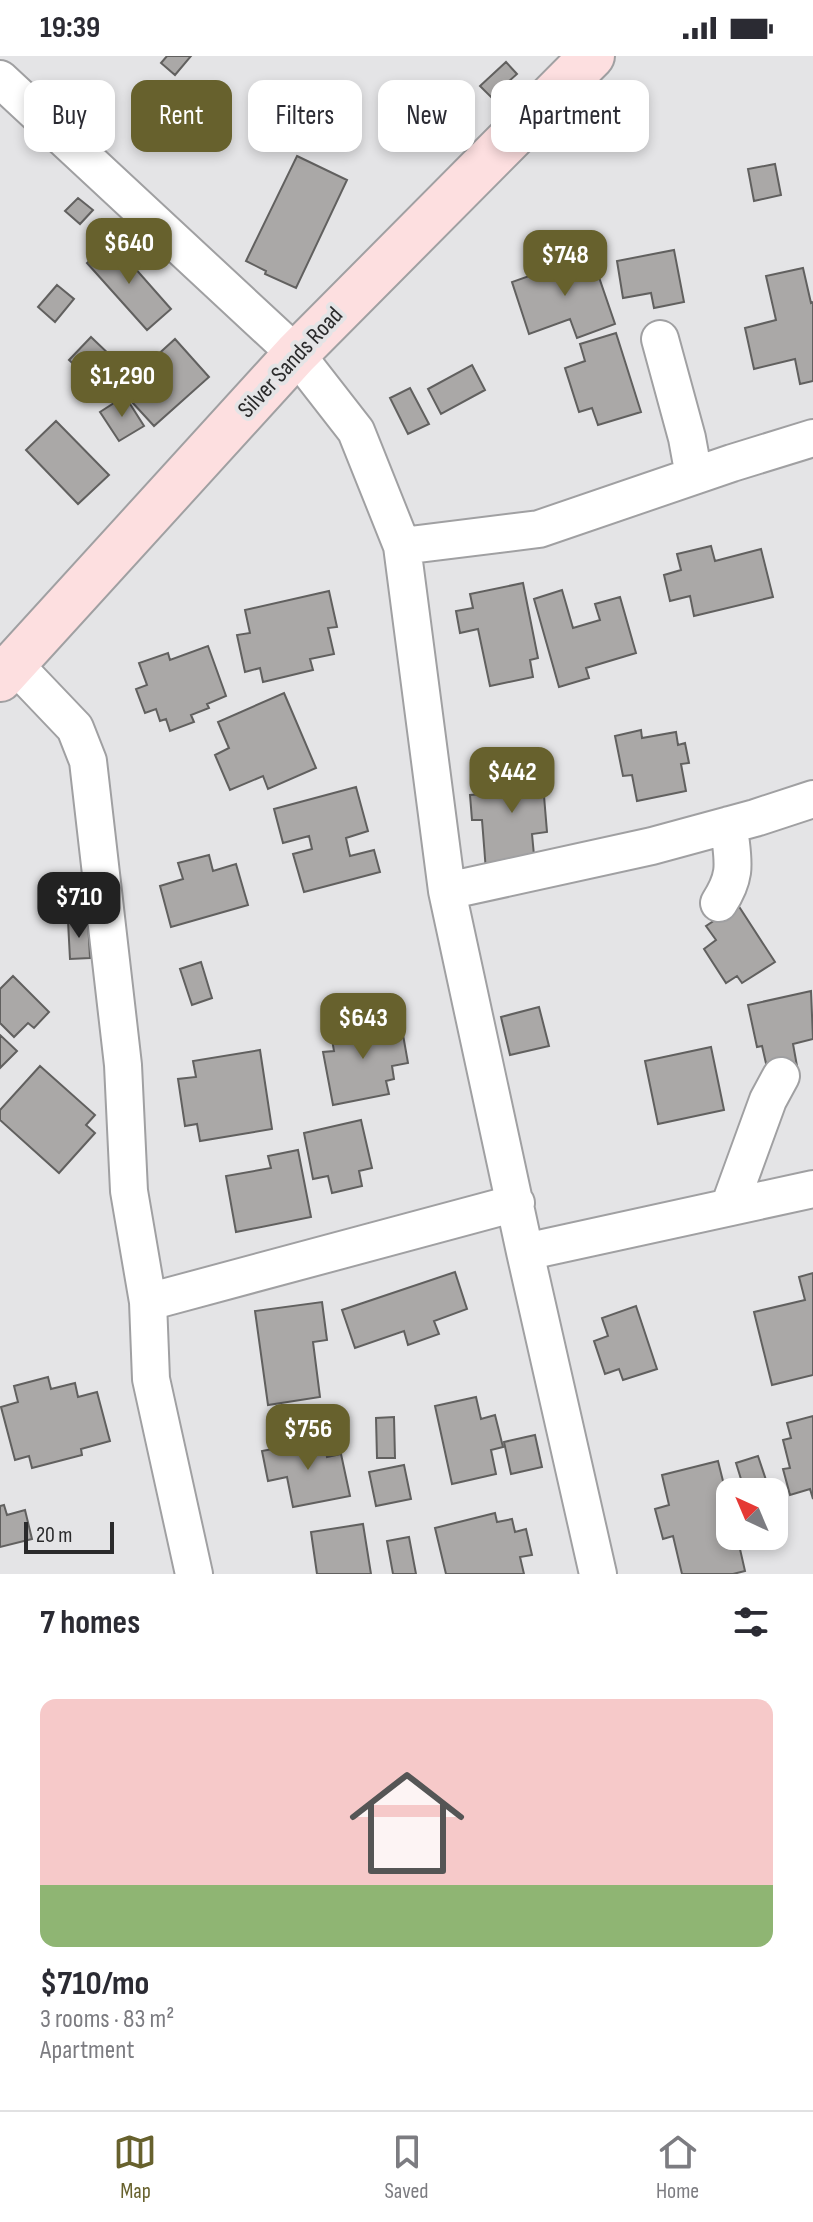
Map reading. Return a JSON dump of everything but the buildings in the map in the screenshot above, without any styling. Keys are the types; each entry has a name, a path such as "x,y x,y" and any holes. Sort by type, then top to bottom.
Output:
{"street":[{"name":"Silver Sands Road","path":"6,671 296,354 592,56"},
{"path":"0,79 296,354 356,431 402,546 447,891 598,1574"},
{"path":"660,339 694,476"},
{"path":"402,546 539,529 813,438"},
{"path":"6,671 75,728 88,761 123,1065 129,1191 148,1302 151,1379 194,1574"},
{"path":"447,891 652,846 813,799"},
{"path":"719,903 732,880 729,825"},
{"path":"729,1207 768,1100 781,1076"},
{"path":"525,1252 813,1189"},
{"path":"148,1302 516,1203"}]}
